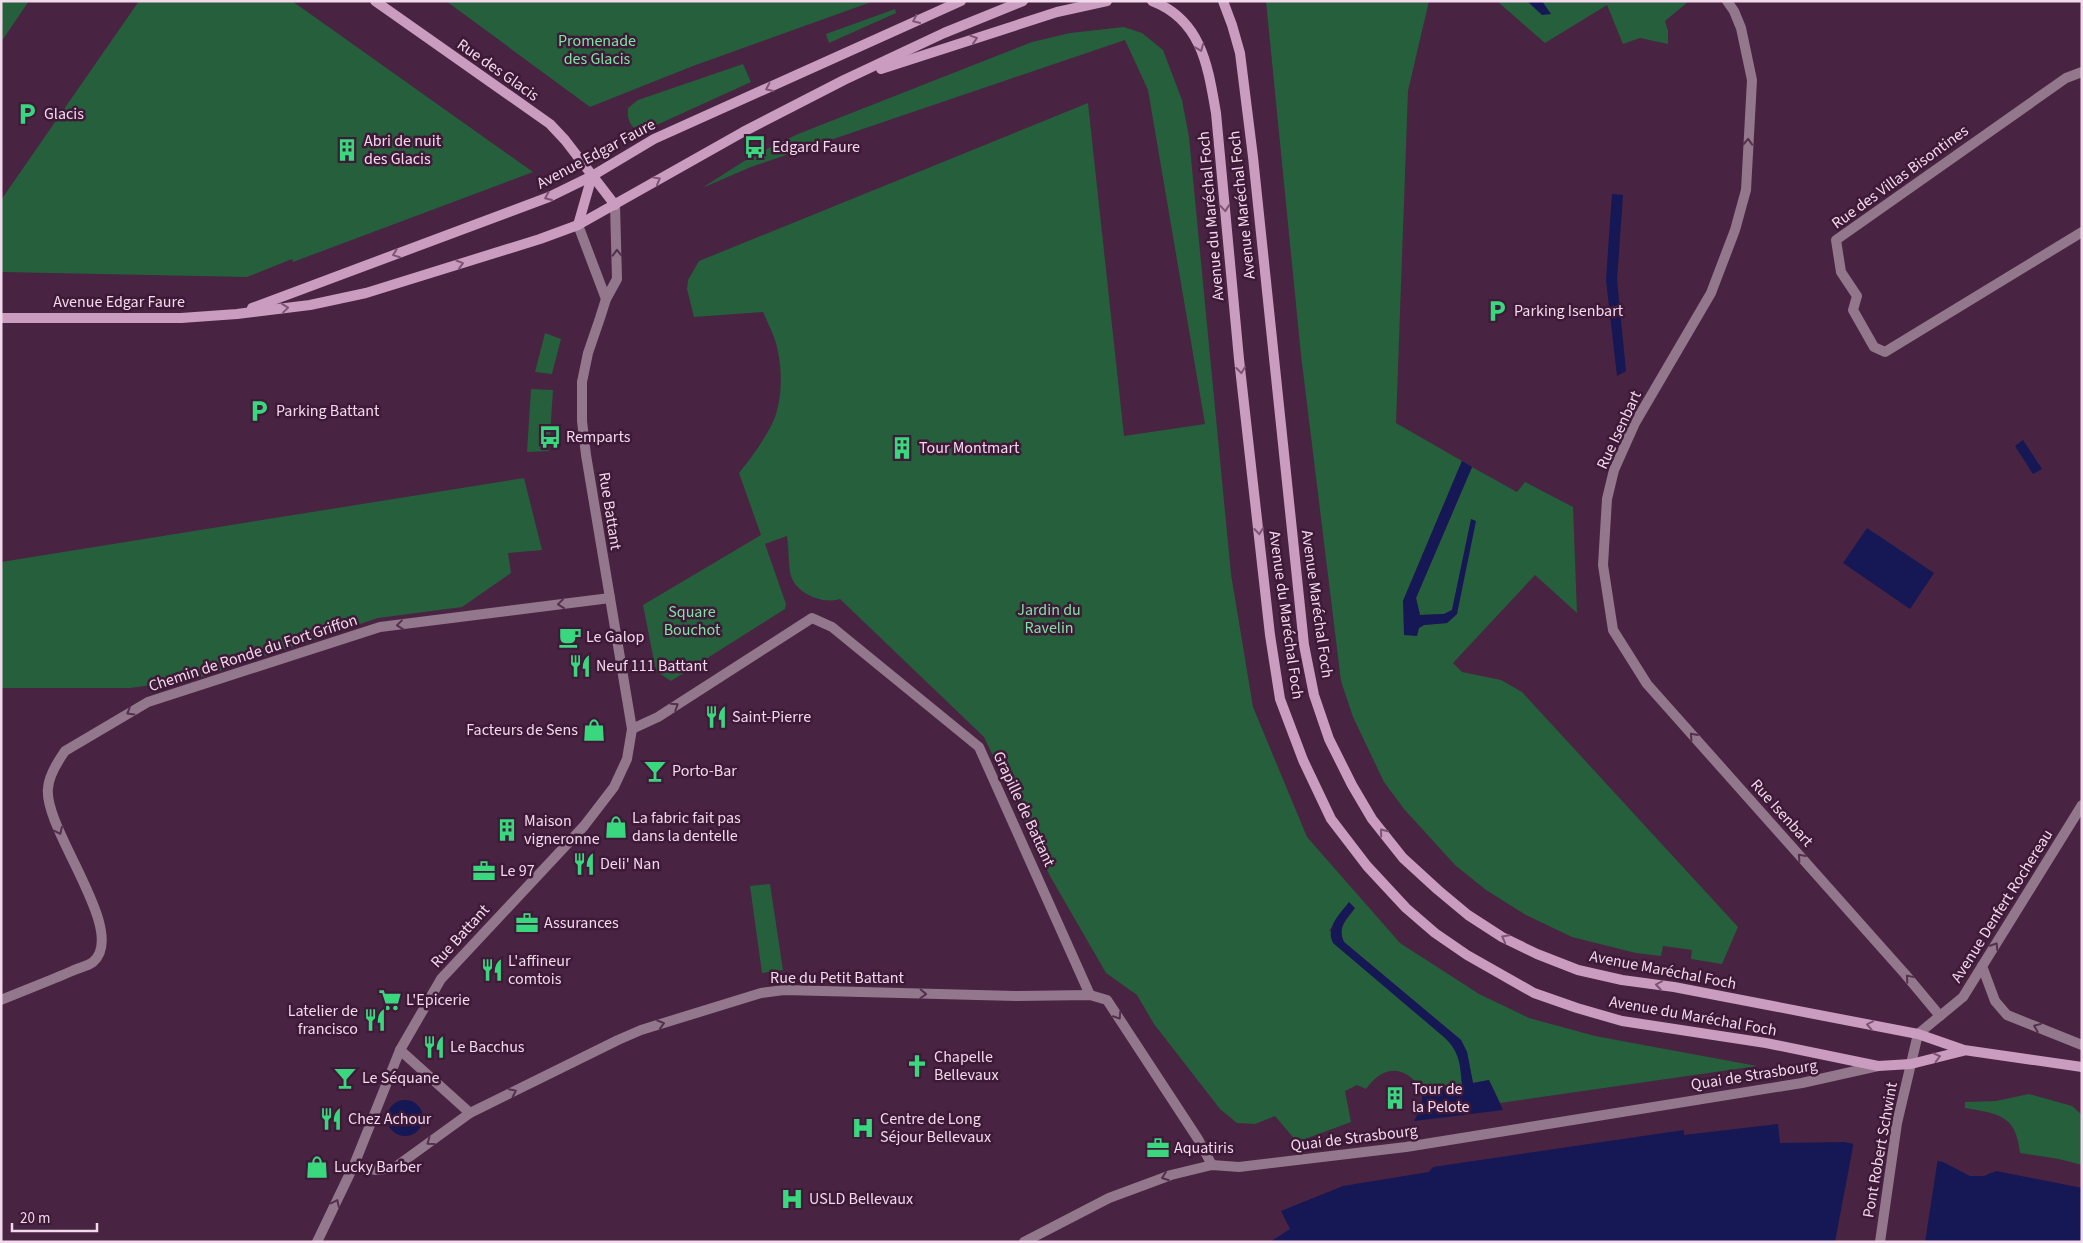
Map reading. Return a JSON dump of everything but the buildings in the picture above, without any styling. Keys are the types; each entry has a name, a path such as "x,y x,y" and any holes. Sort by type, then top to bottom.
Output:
{"main road":[{"name":"Rue des Glacis","path":"375,1 550,124 565,140 615,205"},
{"name":"Avenue Edgar Faure","path":"237,314 549,197 592,176 654,139 961,1"},
{"name":"Avenue Edgar Faure","path":"1,318 181,318 237,314 310,305 366,293 534,241 578,225 743,132 844,80 944,33 1023,1"},
{"name":"Avenue Edgar Faure","path":"844,80 1057,12 1107,1"},
{"name":"Avenue du Maréchal Foch","path":"1152,1 1171,10 1188,25 1200,46 1209,75 1216,113 1270,635 1280,699 1303,760 1331,819 1367,866 1406,908 1467,956 1534,993 1577,1008 1622,1021 1766,1043 1878,1066 1911,1064 1964,1050"},
{"name":"Avenue Maréchal Foch","path":"1223,1 1232,25 1241,63 1304,645 1314,695 1329,739 1352,785 1372,819 1403,858 1468,915 1502,937 1537,954 1578,970 1622,980 1918,1034 1964,1050"},
{"path":"578,225 592,176"},
{"path":"1964,1050 2082,1067"}],"street":[{"name":"Rue Isenbart","path":"1727,1 1734,11 1741,28 1752,80 1746,190 1735,230 1711,293 1635,423 1614,470 1607,499 1603,565 1613,630 1647,684 1905,974 1940,1016"},
{"name":"Rue des Villas Bisontines","path":"2082,72 2066,78 1836,240 1841,272 1857,296 1853,310 1874,347 1885,352 2082,232"},
{"name":"Rue Battant","path":"317,1242 354,1165 400,1050 441,979 584,826 614,787 627,759 632,729 582,421 582,382 588,353 606,299 617,279 615,205"},
{"path":"578,225 606,299"},
{"name":"Chemin de Ronde du Fort Griffon","path":"1,1000 94,962 102,948 102,927 86,887 49,809 48,788 57,763 65,750 148,702 380,627 610,598"},
{"name":"Grapille de Battant","path":"632,729 658,717 812,618 832,627 979,747 1090,996"},
{"name":"Avenue Denfert Rochereau","path":"1918,1034 1963,997 2082,805"},
{"path":"1982,966 1995,1001 2007,1015 2082,1045"},
{"name":"Rue du Petit Battant","path":"354,1165 376,1170 394,1168 470,1113 618,1040 641,1030 761,993 784,990 1090,996 1107,1000 1198,1139 1212,1165"},
{"path":"1911,1064 1918,1034"},
{"path":"400,1050 470,1113"},
{"name":"Pont Robert Schwint","path":"1880,1242 1897,1123 1911,1064"},
{"name":"Quai de Strasbourg","path":"1024,1242 1109,1198 1171,1174 1212,1165 1238,1168 1406,1147 1802,1083 1878,1066"}],"green space":[{"path":"1,1 29,1 1,42"},
{"path":"139,1 292,1 533,172 293,262 292,259 247,277 1,272 1,200"},
{"name":"Promenade des Glacis","path":"446,1 874,1 693,66 590,107"},
{"path":"1266,1 1429,1 1408,91 1396,423 1462,461 1403,601 1419,628 1424,625 1447,623 1457,614 1472,519 1452,610 1444,614 1420,615 1416,598 1472,467 1517,492 1525,482 1573,507 1577,613 1535,575 1453,663 1462,672 1501,680 1522,692 1738,927 1722,964 1691,959 1692,950 1663,946 1661,956 1636,953 1572,937 1526,915 1486,890 1455,865 1404,809 1384,782 1353,717 1341,681 1301,355"},
{"path":"1497,1 1689,1 1665,21 1668,31 1668,44 1640,38 1623,44 1607,5 1545,43"},
{"path":"895,9 896,13 829,43 826,34"},
{"path":"1124,27 1142,33 1163,50 1182,100 1189,137 1231,574 1253,707 1307,837 1400,943 1479,994 1529,1018 1595,1036 1757,1066 1500,1103 1489,1080 1473,1083 1467,1052 1461,1040 1344,942 1342,928 1355,908 1329,930 1455,1047 1459,1057 1463,1085 1422,1090 1409,1076 1402,1072 1387,1072 1380,1075 1366,1089 1357,1085 1345,1091 1351,1122 1297,1142 1275,1116 1255,1124 1237,1123 1220,1109 1154,1024 1137,995 1106,973 1050,876 984,737 840,599 825,600 817,598 796,586 790,572 787,536 765,544 786,604 785,609 671,681 656,671 643,605 761,535 739,473 770,429 778,407 781,383 777,347 763,312 694,317 687,289 688,280 699,261 1088,103 1124,436 1205,424 1148,90 1125,40 751,167 702,188 752,156 798,134 1032,42 1070,33"},
{"path":"743,64 751,82 639,133 630,122 628,108 638,100"},
{"path":"545,333 561,339 552,374 535,372"},
{"path":"531,389 553,390 549,451 527,452"},
{"path":"524,478 542,550 508,553 511,573 462,607 378,618 195,679 130,688 1,688 1,562"},
{"path":"770,884 783,970 762,973 750,886"},
{"path":"2029,1094 2072,1106 2082,1115 2082,1165 2059,1159 2020,1153 2018,1140 2010,1123 1987,1112 1965,1108 1965,1102 1996,1101"}],"shaded area":[{"path":"1527,1 1542,1 1551,14 1542,15"},
{"path":"1612,194 1623,195 1617,280 1626,371 1617,376 1606,280"},
{"path":"2023,440 2042,469 2033,474 2015,446"},
{"path":"1462,461 1472,467 1416,598 1420,615 1444,614 1452,610 1471,519 1476,521 1457,614 1447,623 1424,625 1419,628 1417,636 1404,635 1403,601"},
{"path":"1867,528 1934,573 1910,609 1843,563"},
{"path":"1349,902 1355,908 1342,928 1341,932 1344,942 1461,1040 1467,1052 1473,1083 1489,1080 1503,1110 1414,1121 1422,1106 1422,1090 1462,1085 1458,1059 1454,1049 1445,1038 1333,943 1331,937 1332,926"},
{"path":"405,1100 412,1101 418,1105 422,1111 422,1125 418,1131 412,1135 405,1136 398,1135 392,1131 388,1125 387,1118 388,1111 392,1105 398,1101"},
{"path":"1778,1124 1780,1143 1844,1142 1943,1162 1970,1176 1984,1176 1996,1171 2082,1188 2082,1242 1270,1242 1290,1229 1281,1211 1343,1186 1429,1172 1433,1167 1684,1130 1684,1135"}],"pier":[{"path":"1854,1141 1938,1158 1925,1242 1835,1242"}],"place":[{"name":"Glacis","path":"27,114"},
{"name":"Edgard Faure","path":"755,147"},
{"name":"Abri de nuit des Glacis","path":"347,150"},
{"name":"Parking Isenbart","path":"1497,311"},
{"name":"Parking Battant","path":"259,411"},
{"name":"Remparts","path":"550,437"},
{"name":"Tour Montmart","path":"902,448"},
{"name":"Le Galop","path":"570,637"},
{"name":"Neuf 111 Battant","path":"580,666"},
{"name":"Saint-Pierre","path":"716,717"},
{"name":"Facteurs de Sens","path":"594,730"},
{"name":"Porto-Bar","path":"655,771"},
{"name":"La fabric fait pas dans la dentelle","path":"616,827"},
{"name":"Maison vigneronne","path":"507,830"},
{"name":"Deli' Nan","path":"584,864"},
{"name":"Le 97","path":"484,871"},
{"name":"Assurances","path":"527,923"},
{"name":"L'affineur comtois","path":"492,970"},
{"name":"L'Epicerie","path":"390,1000"},
{"name":"Latelier de francisco","path":"375,1020"},
{"name":"Le Bacchus","path":"434,1047"},
{"name":"Chapelle Bellevaux","path":"917,1066"},
{"name":"Le Séquane","path":"345,1078"},
{"name":"Tour de la Pelote","path":"1395,1098"},
{"name":"Chez Achour","path":"331,1119"},
{"name":"Centre de Long Séjour Bellevaux","path":"863,1128"},
{"name":"Aquatiris","path":"1158,1148"},
{"name":"Lucky Barber","path":"317,1167"},
{"name":"USLD Bellevaux","path":"792,1199"}],"park label":[{"name":"Jardin du Ravelin","path":"1049,619"},
{"name":"Square Bouchot","path":"692,621"}]}
